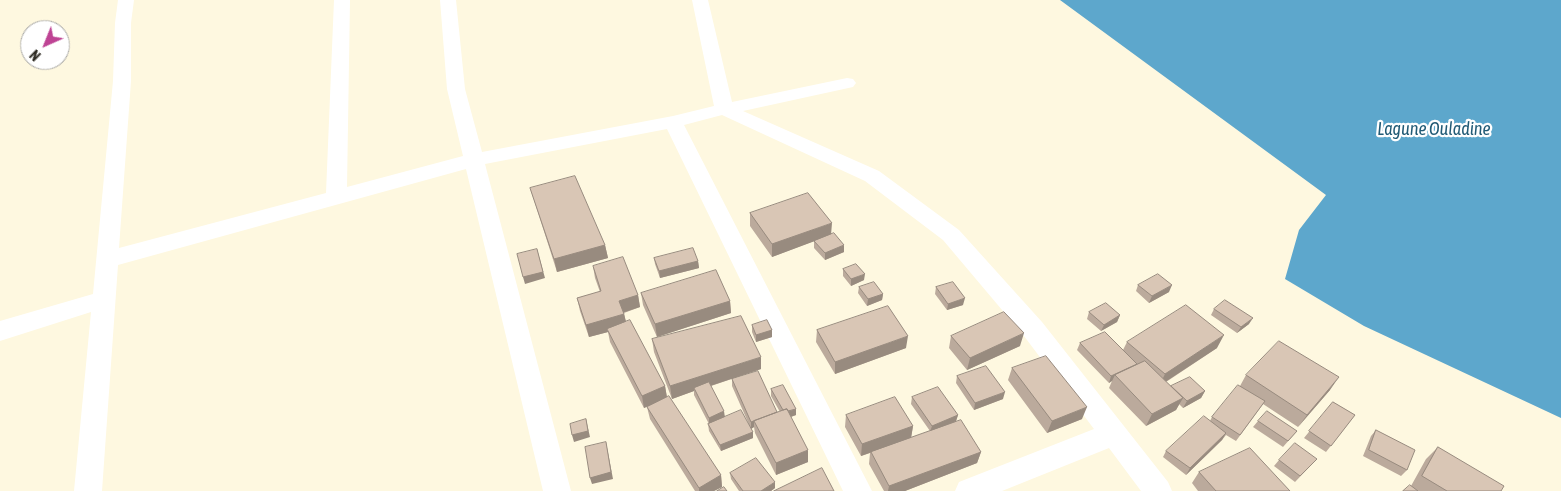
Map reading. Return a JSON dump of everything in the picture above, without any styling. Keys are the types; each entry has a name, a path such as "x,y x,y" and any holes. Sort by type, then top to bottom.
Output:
{"street":[{"path":"88,491 122,81 123,23 126,0"},
{"path":"336,198 342,0"},
{"path":"448,0 456,88 557,491"},
{"path":"700,0 724,108"},
{"path":"107,260 473,160 673,122 724,108 847,83"},
{"path":"724,108 872,176 951,235 1034,330 1158,491"},
{"path":"673,122 858,491"},
{"path":"0,331 104,299"},
{"path":"969,491 1114,434"}],"water":[{"name":"Lagune Ouladine","path":"1060,0 1561,0 1561,418 1364,326 1285,279 1299,230 1326,195"}],"building":[{"path":"575,176 605,245 554,259 530,188"},
{"path":"808,193 832,223 772,244 750,213"},
{"path":"834,233 844,245 825,253 814,241"},
{"path":"693,248 698,261 659,271 654,258"},
{"path":"537,249 543,272 523,277 517,254"},
{"path":"623,257 638,295 619,301 624,314 586,325 577,298 601,291 593,266"},
{"path":"856,264 865,274 851,279 843,269"},
{"path":"716,270 730,301 655,324 641,293"},
{"path":"1158,274 1172,285 1152,296 1138,285"},
{"path":"874,282 883,294 868,299 859,287"},
{"path":"953,282 965,298 948,304 936,287"},
{"path":"1225,300 1253,318 1241,327 1214,309"},
{"path":"1106,303 1120,315 1104,325 1089,312"},
{"path":"1186,305 1224,335 1165,374 1127,342"},
{"path":"888,306 908,336 835,362 817,330"},
{"path":"1004,312 1024,333 970,358 951,336"},
{"path":"741,316 761,357 670,386 652,339"},
{"path":"630,320 665,386 642,396 607,329"},
{"path":"767,320 772,330 756,335 752,325"},
{"path":"1105,332 1137,364 1111,376 1080,343"},
{"path":"1279,341 1339,377 1307,415 1246,375"},
{"path":"1046,356 1087,407 1052,421 1012,368"},
{"path":"1145,361 1183,398 1152,414 1115,375"},
{"path":"986,366 1005,392 975,403 957,376"},
{"path":"758,371 777,412 751,422 732,379"},
{"path":"1190,377 1205,391 1187,401 1171,386"},
{"path":"709,382 724,411 709,418 694,388"},
{"path":"783,385 796,409 783,410 771,389"},
{"path":"1238,385 1265,401 1240,435 1212,417"},
{"path":"938,387 958,415 932,426 912,397"},
{"path":"669,396 721,475 699,488 647,407"},
{"path":"895,397 913,426 862,444 846,415"},
{"path":"1333,402 1355,415 1331,446 1309,431"},
{"path":"787,409 808,450 776,463 754,421"},
{"path":"741,410 753,432 720,445 708,424"},
{"path":"1267,411 1297,431 1288,441 1258,421"},
{"path":"1204,416 1226,433 1190,468 1166,451"},
{"path":"586,419 588,431 572,435 570,424"},
{"path":"961,420 981,452 889,486 871,452"},
{"path":"1376,430 1415,450 1407,470 1369,450"},
{"path":"606,442 611,472 590,478 585,447"},
{"path":"1295,443 1317,459 1300,476 1279,460"},
{"path":"1438,447 1504,486 1501,491 1447,491 1422,476"},
{"path":"1250,448 1290,491 1216,491 1199,472"},
{"path":"756,458 775,482 761,491 743,491 730,473"},
{"path":"822,468 834,491 774,491"},
{"path":"1410,485 1418,491 1403,491"},
{"path":"724,487 727,491 717,491"}]}
